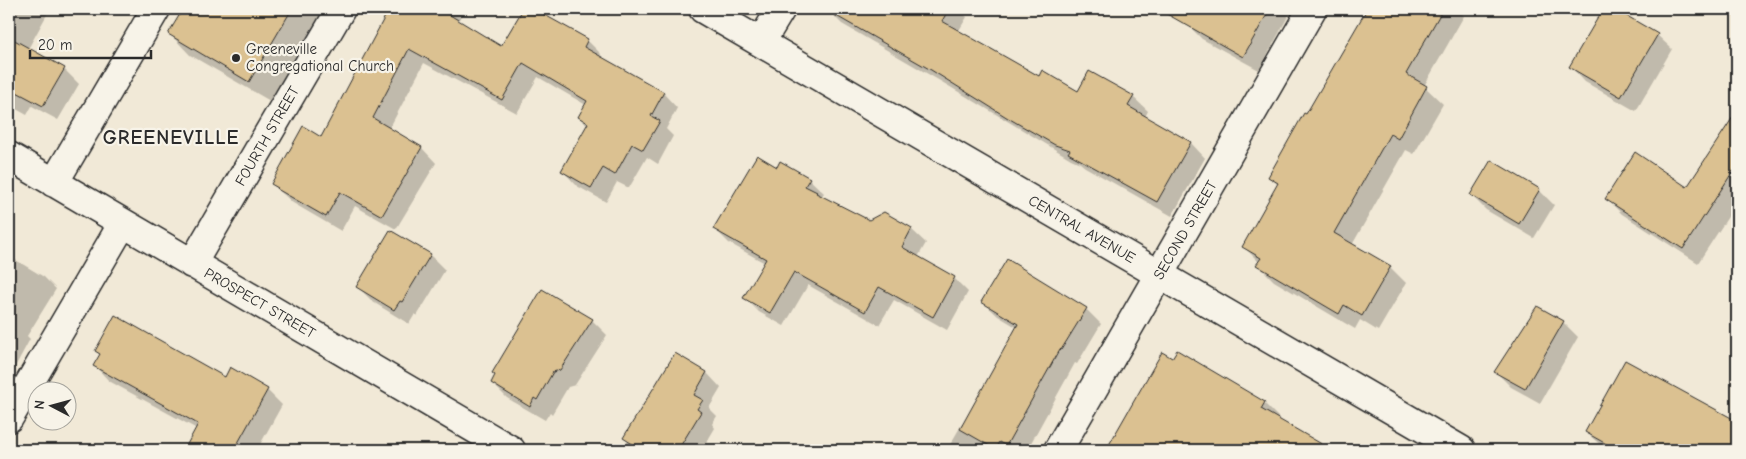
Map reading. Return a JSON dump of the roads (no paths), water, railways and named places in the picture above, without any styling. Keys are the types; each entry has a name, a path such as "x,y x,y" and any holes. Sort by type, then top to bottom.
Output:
{"street":[{"path":"54,182 156,9"},
{"name":"FOURTH STREET","path":"192,264 341,9"},
{"name":"CENTRAL AVENUE","path":"704,9 1461,450"},
{"path":"761,42 781,9"},
{"name":"SECOND STREET","path":"1058,450 1312,9"},
{"name":"PROSPECT STREET","path":"9,156 511,450"},
{"path":"9,418 123,223"}],"place":[{"name":"Greeneville Congregational Church","path":"236,58"}],"district":[{"name":"GREENEVILLE","path":"171,137"}]}
